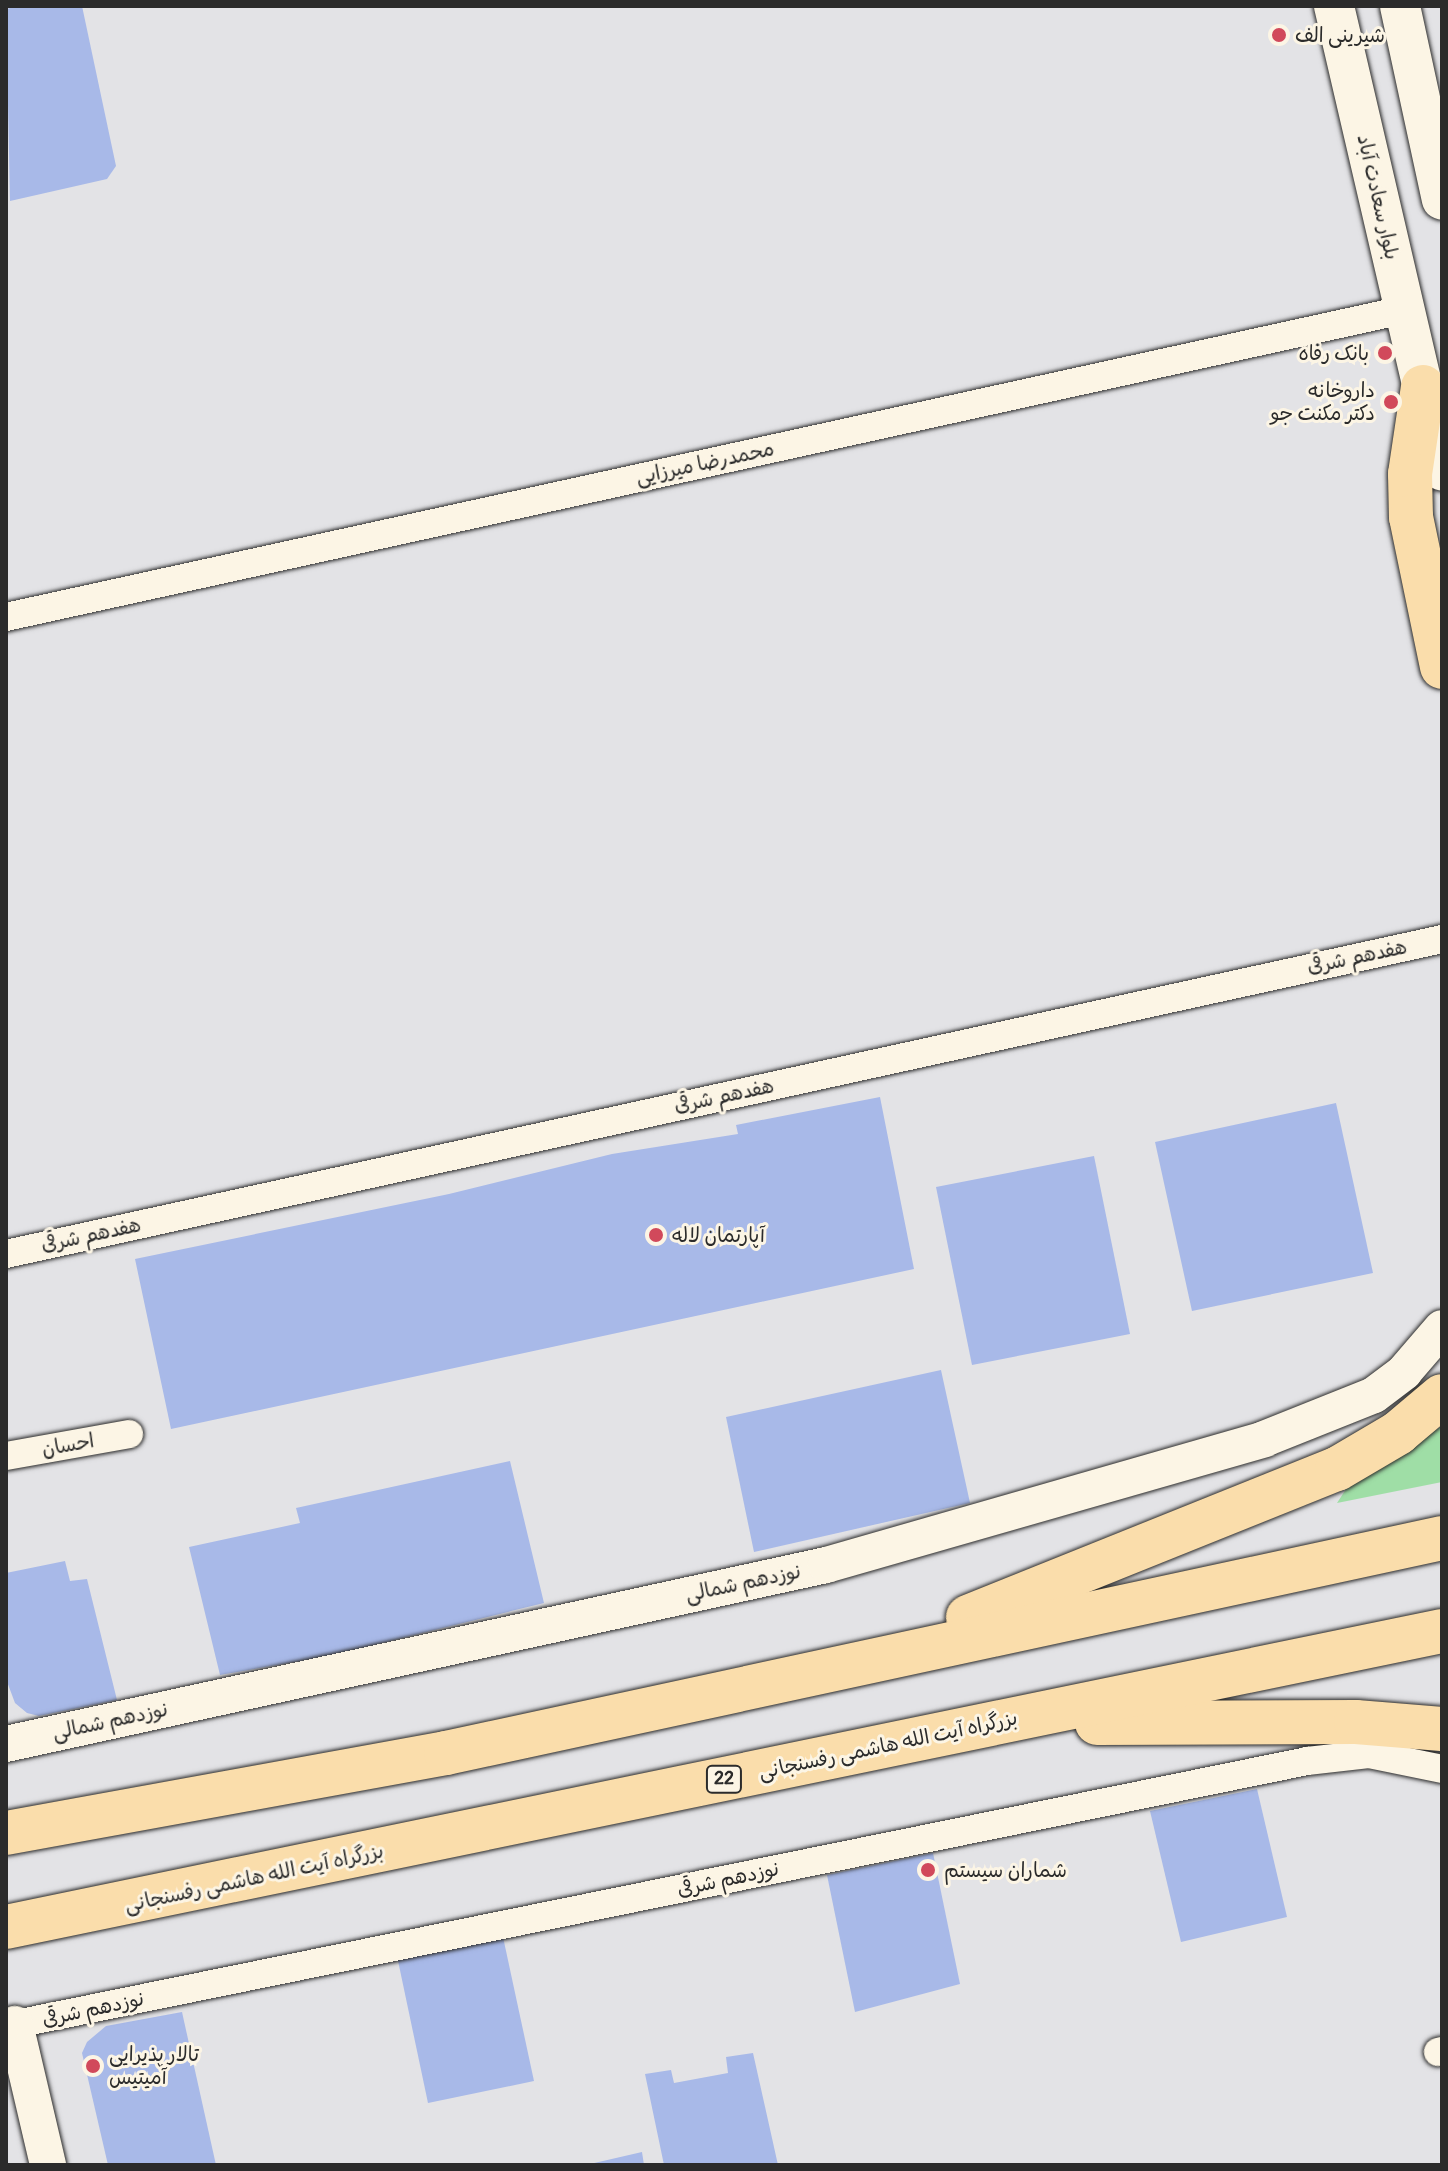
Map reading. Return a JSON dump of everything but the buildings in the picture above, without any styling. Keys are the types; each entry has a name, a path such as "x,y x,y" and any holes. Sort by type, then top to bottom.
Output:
{"highway":[{"path":"1423,387 1410,474 1411,517 1442,667"},
{"path":"865,1659 1337,1469 1398,1433 1442,1396"},
{"path":"6,1833 446,1753 865,1659 1442,1538"},
{"name":"بزرگراه آیت الله هاشمی رفسنجانی","path":"6,1927 1442,1631"},
{"path":"975,1726 1168,1720 1356,1722 1442,1729"}],"main road":[{"name":"بلوار سعادت آباد","path":"1334,6 1442,471"},
{"path":"1400,6 1442,200"}],"street":[{"name":"محمدرضا میرزایی","path":"6,617 1404,310"},
{"name":"هفدهم شرقی","path":"6,1254 1442,939"},
{"name":"نوزدهم شمالی","path":"6,1744 826,1565 1264,1439 1374,1395 1404,1372 1442,1328"},
{"name":"احسان","path":"6,1456 129,1434"},
{"name":"نوزدهم شرقی","path":"11,2025 1307,1761 1369,1754 1442,1769"},
{"path":"11,2025 48,2165"}],"green space":[{"path":"1442,1426 1442,1482 1337,1503 1348,1486"}],"place":[{"name":"شیرینی الف","path":"1279,35"},
{"name":"بانک رفاه","path":"1385,353"},
{"name":"داروخانه دکتر مکنت جو","path":"1391,402"},
{"name":"آپارتمان لاله","path":"656,1235"},
{"name":"شماران سیستم","path":"928,1870"},
{"name":"تالار پذیرایی آمیتیس","path":"93,2066"}]}
